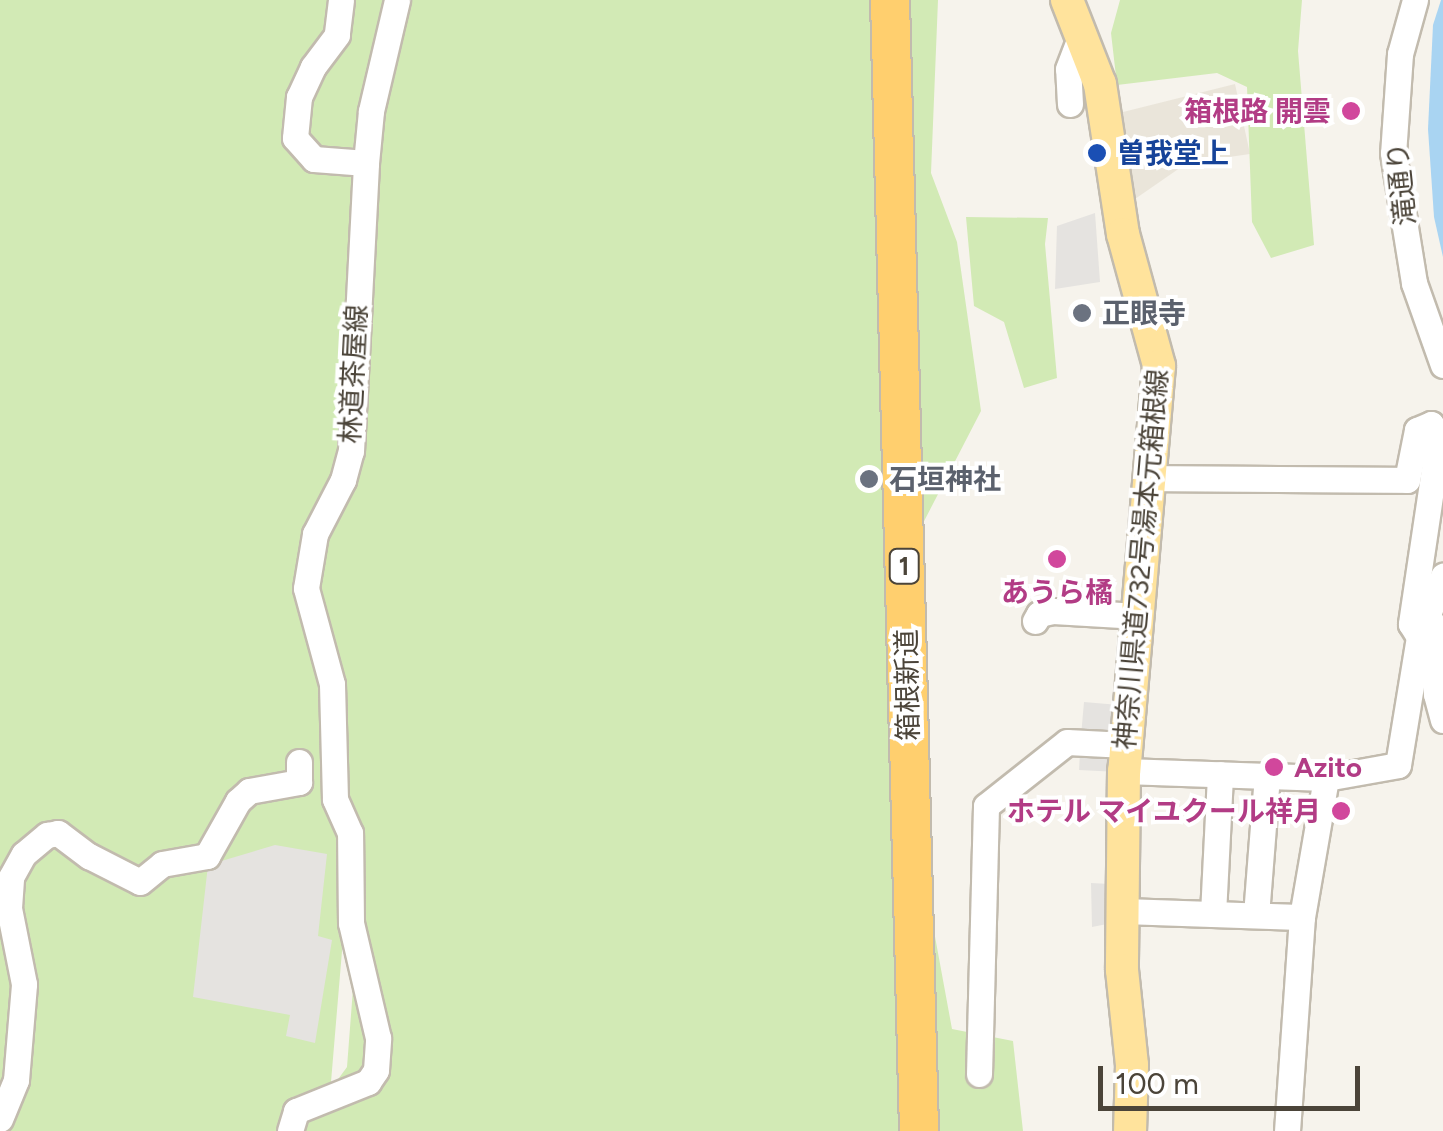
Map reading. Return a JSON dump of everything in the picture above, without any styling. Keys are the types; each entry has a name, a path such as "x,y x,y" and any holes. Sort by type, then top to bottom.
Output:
{"highway":[{"name":"箱根新道","path":"890,0 918,1131"}],"main road":[{"name":"神奈川県道732号湯本元箱根線","path":"1067,0 1100,84 1123,234 1158,353 1125,758 1120,911 1132,1065 1130,1131"}],"street":[{"path":"342,0 338,36 313,67 299,97 294,138 314,159 366,163"},
{"name":"林道茶屋線","path":"290,1131 296,1111 368,1082 376,1070 378,1038 352,923 350,833 336,799 332,684 306,588 315,534 343,480 350,452 366,163 372,111 397,0"},
{"name":"滝通り","path":"1415,0 1400,54 1393,153 1414,283 1443,365"},
{"path":"1070,104 1068,69 1080,40"},
{"path":"1150,478 1407,480 1417,430 1431,424 1439,436 1412,624 1419,636"},
{"path":"978,1074 986,806 1066,742 1125,758 1220,774 1326,778 1398,764 1419,636 1443,576"},
{"path":"1430,607 1436,694 1443,720"},
{"path":"1035,621 1040,614 1053,611 1138,616"},
{"path":"0,1119 16,1080 24,984 9,908 11,877 24,854 47,835 58,833 89,856 140,882 162,864 207,856 238,801 249,791 300,782 299,762"},
{"path":"1212,914 1220,774"},
{"path":"1256,916 1267,776"},
{"path":"1287,1131 1302,917 1326,778"},
{"path":"1120,911 1302,917"}],"shaded area":[{"path":"1235,84 1250,154 1187,163 1122,208 1111,115"},
{"path":"1095,213 1100,282 1055,289 1057,226"},
{"path":"1084,702 1122,705 1119,739 1081,736"},
{"path":"1080,752 1114,754 1113,772 1079,770"},
{"path":"275,845 327,854 318,936 332,940 315,1043 286,1036 290,1015 193,997 208,865"},
{"path":"1091,883 1110,884 1112,923 1092,927"}],"green space":[{"path":"0,0 938,0 931,173 957,242 981,411 920,529 927,893 952,1029 1013,1041 1023,1131 305,1131 306,1123 347,1067 364,845 344,825 350,856 331,1082 287,1101 286,1131 0,1131"},
{"path":"1120,0 1302,0 1298,51 1314,245 1271,258 1252,222 1247,87 1217,73 1117,85 1111,33"},
{"path":"966,217 1048,218 1045,244 1057,378 1024,388 1004,322 974,306"}],"water":[{"path":"1441,0 1443,257 1434,217 1428,129 1433,25"}],"place":[{"name":"箱根路 開雲","path":"1351,111"},
{"name":"曽我堂上","path":"1097,153"},
{"name":"正眼寺","path":"1082,313"},
{"name":"石垣神社","path":"869,479"},
{"name":"あうら橘","path":"1057,559"},
{"name":"Azito","path":"1274,767"},
{"name":"ホテル マイユクール祥月","path":"1341,811"}]}
